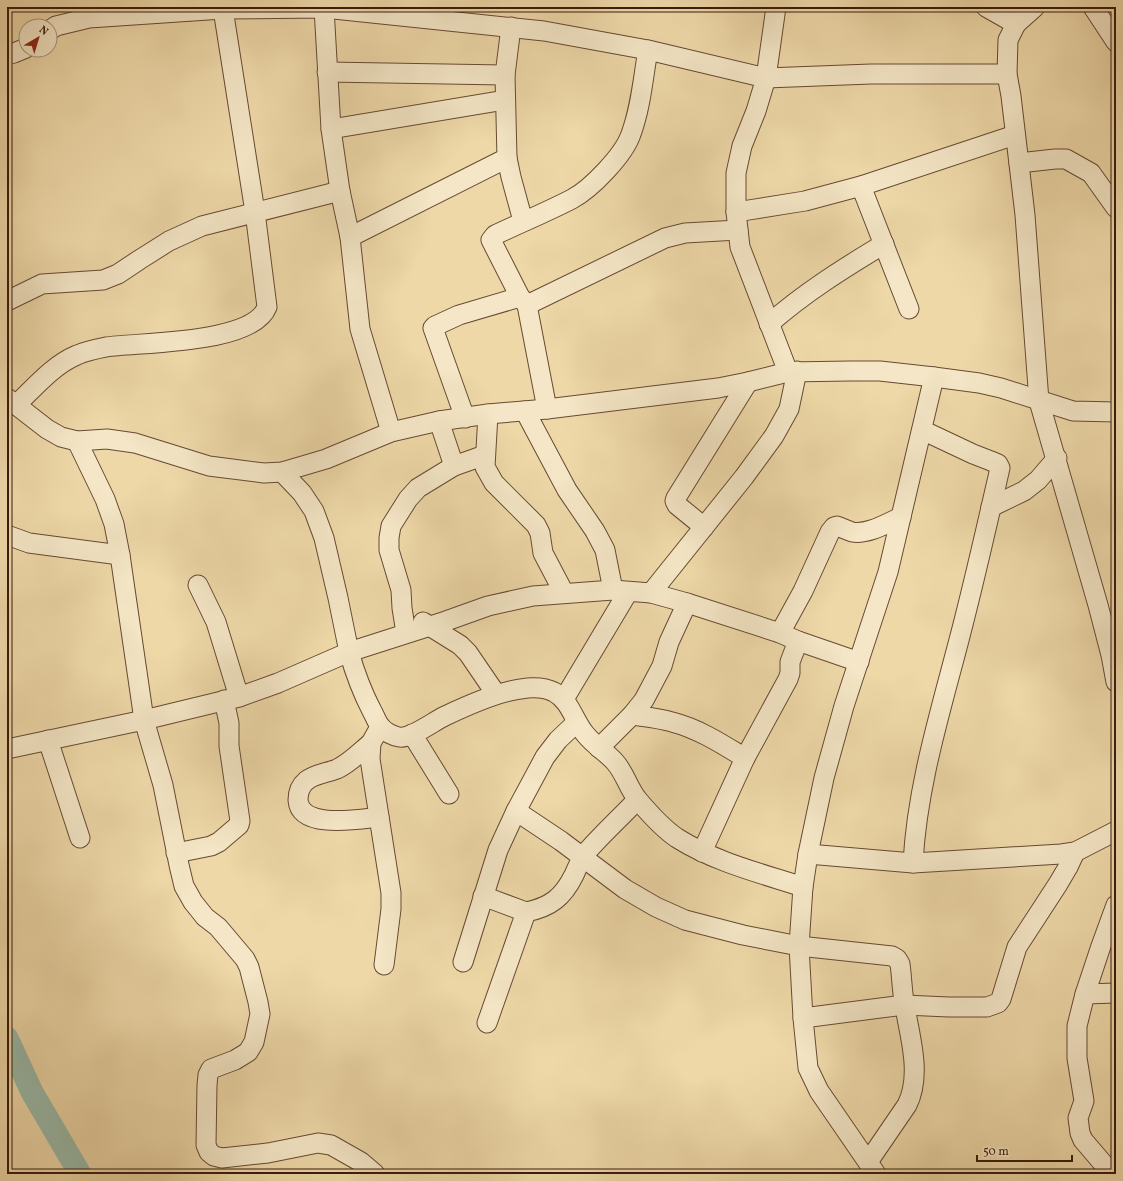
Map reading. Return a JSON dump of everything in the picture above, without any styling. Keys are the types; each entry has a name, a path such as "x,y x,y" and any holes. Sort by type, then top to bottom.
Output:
{"street":[{"path":"467,22 479,7"},
{"path":"651,593 744,478 774,436 789,409 793,372 769,324 740,247 737,221 736,173 742,146 756,111 766,78 776,7"},
{"path":"986,7 1016,24"},
{"path":"1035,7 1016,24 1008,40 1007,74 1016,135 1025,215 1039,401 1057,458 1098,605 1111,655 1116,682"},
{"path":"1093,7 1116,42"},
{"path":"324,8 331,129 340,191 350,237 360,329 390,432"},
{"path":"58,26 89,18 223,9 324,8 544,31 648,50 766,78 871,74 1007,74"},
{"path":"223,9 255,212 267,307 259,319 244,328 226,334 152,344 95,349 77,355 59,365 11,402 47,429 61,437 77,441 107,439 135,443 209,466 264,473 282,472 326,459 390,432 439,421 488,414 547,410 718,388 793,372 880,372 934,377 979,383 1001,388 1073,411 1116,412"},
{"path":"511,27 505,75 507,158 523,221"},
{"path":"547,410 523,301 492,240 495,235 574,198 600,176 623,152 631,136 637,115 648,50"},
{"path":"7,55 18,51"},
{"path":"327,72 505,75"},
{"path":"331,129 505,100"},
{"path":"465,418 433,328 435,326 459,315 523,301 665,238 737,221 861,186 1016,135"},
{"path":"350,237 507,158"},
{"path":"1019,163 1066,159 1091,173 1116,208"},
{"path":"861,186 909,308"},
{"path":"7,301 42,284 103,280 118,274 169,241 202,226 340,191"},
{"path":"769,324 785,310 840,271 884,244"},
{"path":"516,811 583,857 625,889 656,907 685,920 743,935 799,946 892,956 897,959 900,964 904,1004 915,1076 911,1096 872,1168 820,1091 808,1068 803,1018 799,946 803,887 808,854 824,778 844,706 888,572 934,377"},
{"path":"704,527 677,505 675,501 748,382"},
{"path":"525,411 567,490 595,531 605,550 621,591 564,700"},
{"path":"488,414 485,467 494,483 536,526 540,533 543,553 564,593"},
{"path":"439,421 454,466"},
{"path":"913,863 919,805 928,764 1000,468 998,464 922,430"},
{"path":"77,441 105,499 114,524 120,555 144,720 163,785 184,886 193,902 205,917 218,927 246,959 259,1008 260,1014 254,1042 248,1052 235,1060 211,1069 208,1074 206,1146 209,1152 214,1156 222,1158 268,1153 318,1143 331,1145 361,1162 375,1174"},
{"path":"406,633 401,590 389,550 388,538 391,526 408,499 427,481 454,466 485,455"},
{"path":"991,507 1029,488 1057,458"},
{"path":"282,472 302,493 314,511 324,538 349,652 362,690 380,727 389,733 400,737 412,734 444,716 496,694 527,687 554,692 564,700 586,736 620,768 630,791 637,800 658,822 676,837 702,852 739,867 803,887"},
{"path":"780,633 803,592 830,532 834,527 837,526 852,532 868,531 901,517"},
{"path":"7,535 29,543 120,555"},
{"path":"176,853 211,846 239,825 240,821 229,746 231,699 216,622 198,585"},
{"path":"7,749 144,720 231,699 278,683 349,652 488,606 533,596 564,593 621,591 651,593 780,633 798,641 859,662"},
{"path":"599,748 632,715 644,700 656,680 669,642 687,603"},
{"path":"402,608 460,645 468,653 496,694"},
{"path":"702,852 745,758 788,679 790,673 790,662 798,641"},
{"path":"632,715 656,718 688,727 745,758"},
{"path":"463,962 498,850 516,811 545,757 567,730 577,722"},
{"path":"379,817 342,821 313,818 305,814 298,804 298,793 306,780 326,774 347,764 370,743 380,727"},
{"path":"412,734 449,794"},
{"path":"48,740 80,838"},
{"path":"370,743 371,769 391,893 391,909 384,965"},
{"path":"483,896 526,912 539,910 549,905 560,897 569,886 583,857 637,800"},
{"path":"808,854 913,863 1037,857 1075,852 1116,831"},
{"path":"803,1018 904,1004 949,1007 987,1007 998,1003 1001,999 1017,947 1068,868 1075,852"},
{"path":"1112,1174 1083,1140 1080,1133 1078,1118 1084,1101 1078,1058 1077,1026 1100,946 1116,905"},
{"path":"487,1024 526,912"},
{"path":"1085,994 1116,993"}],"waterway":[{"path":"7,1038 32,1092 80,1174"}]}
